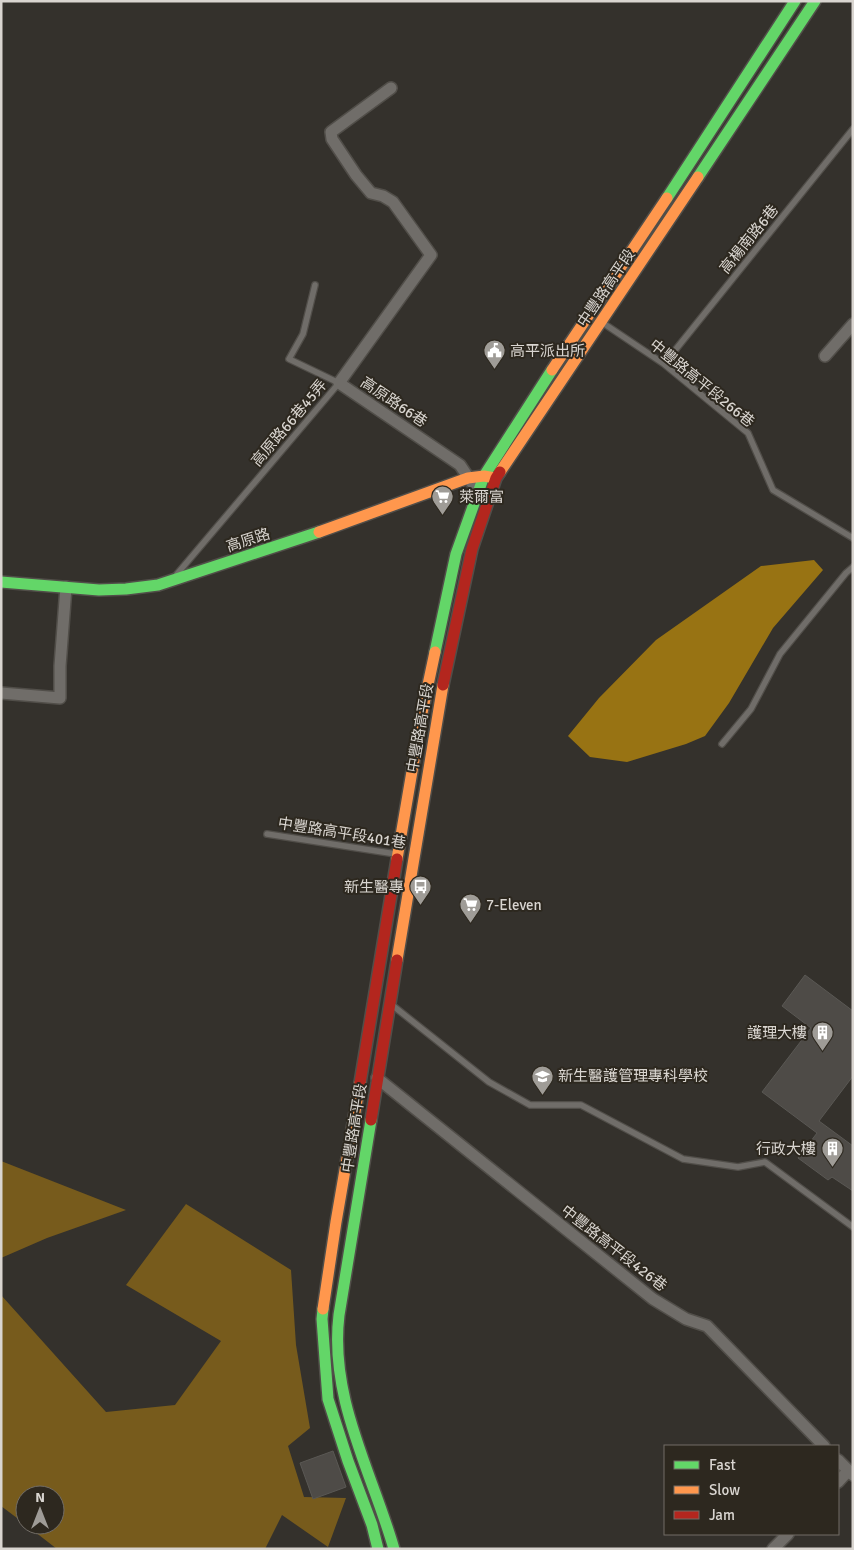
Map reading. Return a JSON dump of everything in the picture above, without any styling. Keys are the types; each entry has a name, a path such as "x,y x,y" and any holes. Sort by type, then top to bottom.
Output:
{"main road":[{"name":"中豐路高平段","path":"378,1549 372,1525 348,1461 328,1399 322,1319 341,1192 422,713 456,554 484,476 588,316 676,186 795,1"},
{"name":"中豐路高平段","path":"394,1549 383,1510 360,1453 346,1409 337,1339 345,1275 437,715 472,549 496,478 815,1"},
{"name":"高原路","path":"2,581 99,590 144,588 283,545 468,478 484,476 496,478"},
{"path":"341,1192 358,1195"}],"street":[{"name":"高原路66巷","path":"391,88 331,132 332,139 356,176 371,194 383,196 392,202 431,255 339,383 460,465 478,493"},
{"path":"825,356 853,324"},
{"path":"1,693 60,698 60,666 66,587"},
{"name":"中豐路高平段426巷","path":"377,1078 653,1299 686,1319 708,1326 823,1445"},
{"path":"839,1461 851,1473 839,1481"},
{"path":"774,1549 787,1535"}],"lane":[{"name":"高楊南路6巷","path":"664,364 853,129"},
{"name":"高原路66巷45弄","path":"171,581 339,383 289,359 303,334 315,285"},
{"name":"中豐路高平段266巷","path":"588,316 601,322 664,364 748,433 773,490 853,538"},
{"path":"722,744 751,709 780,654 846,573 853,567"},
{"name":"中豐路高平段401巷","path":"267,834 413,857"},
{"path":"374,1000 389,1003 488,1082 530,1105 582,1105 683,1159 738,1167 765,1162 853,1227"}],"shaded area":[{"path":"814,560 823,570 773,628 729,703 705,736 686,744 627,762 590,757 568,736 599,698 656,640 761,566"},
{"path":"1,1161 126,1210 47,1238 1,1258"},
{"path":"186,1204 291,1270 296,1345 310,1428 288,1446 304,1497 346,1498 328,1547 282,1515 265,1549 57,1549 39,1535 65,1535 65,1485 15,1485 15,1516 1,1506 1,1295 106,1412 175,1405 221,1341 126,1285"}],"building":[{"name":"護理大樓","path":"805,975 853,1011 853,1076 819,1121 853,1146 853,1191 832,1177 828,1180 798,1158 817,1133 762,1092 811,1028 782,1006"},
{"path":"333,1451 346,1487 313,1499 300,1463"}],"traffic: fast":[{"path":"667,198 795,1"},
{"path":"698,177 815,1"},
{"path":"435,652 456,554 484,476 552,370"},
{"path":"1,582 99,590 158,585 319,532"},
{"path":"371,1120 339,1315 338,1346 340,1376 346,1405 354,1434 394,1549"},
{"path":"323,1309 322,1319 328,1399 348,1461 372,1525 378,1549"}],"traffic: slow":[{"path":"500,472 698,177"},
{"path":"552,370 667,198"},
{"path":"319,532 468,478 484,476 495,478"},
{"path":"397,859 422,713 435,652"},
{"path":"397,960 443,685"},
{"path":"323,1309 360,1083"}],"traffic: jam":[{"path":"443,685 472,549 496,478 500,472"},
{"path":"360,1083 397,859"},
{"path":"371,1120 397,960"}],"place":[{"name":"高平派出所","path":"494,370"},
{"name":"萊爾富","path":"443,516"},
{"name":"新生醫專","path":"420,906"},
{"name":"7-Eleven","path":"470,924"},
{"name":"護理大樓","path":"823,1052"},
{"name":"新生醫護管理專科學校","path":"542,1095"},
{"name":"行政大樓","path":"832,1168"}]}
